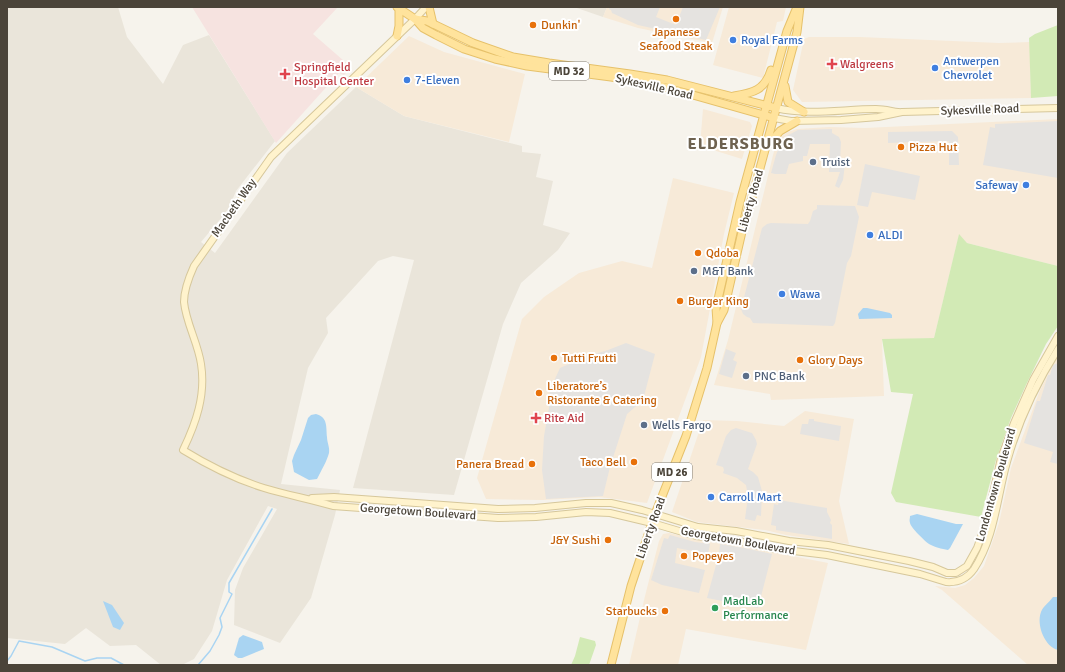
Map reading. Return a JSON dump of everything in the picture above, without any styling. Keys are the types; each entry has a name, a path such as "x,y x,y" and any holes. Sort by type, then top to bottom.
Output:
{"main road":[{"path":"429,7 433,24"},
{"name":"Liberty Road","path":"717,323 716,308 740,202 781,50 797,7"},
{"name":"Liberty Road","path":"611,665 631,586 655,514 688,430 717,323 724,310 744,223 797,32 800,7"},
{"name":"Sykesville Road","path":"398,8 415,20 423,28 441,38 495,59 527,66 654,84 774,118"},
{"path":"397,36 399,26 398,8"},
{"name":"Sykesville Road","path":"415,20 427,21 484,47 513,57 642,76 701,88 776,108"},
{"path":"731,96 750,93 761,87 769,78 775,60 781,50"},
{"path":"784,79 785,92 788,102 804,112"},
{"path":"766,148 780,131 797,121"}],"street":[{"name":"Macbeth Way","path":"183,450 193,430 199,410 203,381 202,365 184,301 189,278 194,266 271,157 415,20 426,7"},
{"name":"Sykesville Road","path":"776,108 804,112 878,108 902,112"},
{"name":"Sykesville Road","path":"774,118 797,121 878,117 902,112 1058,108"},
{"name":"Londontown Boulevard","path":"980,549 1002,458 1014,423 1033,380 1058,336"},
{"name":"Londontown Boulevard","path":"980,549 993,522 1002,480 1017,432 1038,383 1058,349"},
{"name":"Georgetown Boulevard","path":"183,450 208,466 245,482 272,491 333,506 498,518 530,518 599,512 621,515 696,536 734,540 769,548 827,555 913,572 946,582 959,581 965,578 974,568 980,549"},
{"name":"Georgetown Boulevard","path":"309,499 334,497 458,507 504,509 599,503 621,505 698,527 736,531 783,540 828,545 923,564 952,573 960,571 967,566 980,549"}],"shaded area":[{"path":"7,7 118,7 127,37 163,84 183,45 209,35 275,141 236,191 228,210 201,242 215,253 287,153 356,87 404,116 522,146 522,152 541,154 536,177 553,181 543,225 570,233 558,250 521,283 503,324 454,495 353,488 414,260 393,256 378,261 326,318 328,333 308,368 281,484 340,490 335,515 311,598 280,643 234,625 235,590 243,568 277,509 268,506 227,580 212,631 194,659 182,665 161,665 136,645 110,646 86,628 65,644 7,638"},
{"name":"Springfield Hospital Center","path":"192,7 338,7 313,34 351,67 344,75 339,73 276,143"},
{"path":"574,7 607,7 603,17"},
{"path":"607,7 723,7 712,43 638,28 603,17"},
{"path":"610,7 660,7 656,17 676,25 683,7 720,7 706,40 638,25 612,13 609,9"},
{"path":"729,7 786,7 783,21 777,22 763,78 713,65"},
{"path":"409,36 444,52 525,74 509,142 404,116 356,87"},
{"path":"809,37 860,37 999,43 1030,42 1031,98 802,102 793,90 804,39"},
{"path":"703,109 750,122 752,126 742,159 700,146"},
{"path":"1058,119 1058,266 967,243 959,235 934,338 882,340 884,396 771,400 770,394 714,385 728,340 773,155 777,142 782,136 797,129 829,127 865,128"},
{"path":"1058,121 1058,178 983,165 990,127 995,128 995,124"},
{"path":"832,129 832,133 839,137 841,142 840,163 845,164 843,180 839,188 835,186 840,172 829,172 830,144 810,144 807,156 803,156 803,161 789,164 786,174 771,173 783,138 798,130"},
{"path":"952,131 958,137 959,165 949,165 949,141 888,143 888,132"},
{"path":"865,164 920,176 915,200 872,192 868,207 857,205"},
{"path":"673,178 734,193 724,234 701,357 647,503 599,497 542,500 486,499 477,478 522,319 544,297 579,273 622,261 652,268"},
{"path":"817,205 855,206 859,217 851,256 847,263 835,323 833,326 753,323 750,318 743,314 741,309 762,228 771,223 808,224 813,211 817,209"},
{"path":"626,343 655,354 643,400 627,414 610,467 603,496 546,499 542,470 544,436 549,408 550,390 560,368 585,357"},
{"path":"726,349 736,353 733,360 737,362 732,378 719,374"},
{"path":"1058,355 1058,665 1028,665 942,590 935,586 955,588 965,585 974,578 984,566 999,523 1011,468 1040,390"},
{"path":"1058,363 1058,464 1050,462 1053,452 1024,443 1037,401 1040,401 1048,375 1050,375 1053,365"},
{"path":"805,411 854,419 839,501 849,544 786,535 765,530 697,522 672,512 703,420 737,421 784,426"},
{"path":"809,419 841,426 839,441 800,434 802,424 808,424"},
{"path":"736,428 752,433 757,444 748,469 758,477 762,491 761,516 757,515 755,521 745,519 748,496 746,485 737,478 723,473 723,467 716,465 726,436 731,430"},
{"path":"779,500 827,508 827,512 831,520 830,523 832,525 832,539 776,530 776,526 771,525 774,504 778,505"},
{"path":"669,533 714,543 737,545 828,563 806,650 686,629 678,665 629,665 659,541 663,534"},
{"path":"670,535 695,542 710,544 708,554 677,548 675,563 705,570 699,593 662,585 651,580 664,538 668,539"},
{"path":"720,544 772,554 758,608 707,598 719,554"}],"green space":[{"path":"1058,25 1058,96 1031,98 1029,38"},
{"path":"959,234 967,243 1058,266 1058,326 1046,344 1011,418 996,460 981,517 896,502 891,493 913,394 891,392 882,339 934,338"},
{"path":"580,637 595,641 596,645 589,665 571,665 575,656"}],"water":[{"path":"863,308 890,313 892,318 859,319 858,314"},
{"path":"316,414 323,417 326,423 329,453 317,479 309,480 294,472 292,461 308,418 311,415"},
{"path":"917,514 956,524 963,524 948,550 929,544 915,531 910,522 910,516"},
{"path":"1053,597 1058,597 1058,650 1049,645 1043,635 1040,623 1042,610"},
{"path":"103,601 112,605 124,623 120,630 113,627"},
{"path":"243,635 262,642 264,649 242,658 238,658 234,655 239,638"}],"waterway":[{"path":"198,665 210,651 219,635 222,627 220,618 232,594 229,592 229,583 272,509"},
{"path":"7,661 19,641 52,647 85,661 97,658 111,658 124,665"}],"place":[{"name":"Japanese Seafood Steak","path":"676,19"},
{"name":"Dunkin'","path":"533,25"},
{"name":"Royal Farms","path":"733,40"},
{"name":"Walgreens","path":"832,64"},
{"name":"Antwerpen Chevrolet","path":"935,68"},
{"name":"Springfield Hospital Center","path":"285,74"},
{"name":"7-Eleven","path":"407,80"},
{"name":"Pizza Hut","path":"901,147"},
{"name":"Truist","path":"813,162"},
{"name":"Safeway","path":"1026,185"},
{"name":"ALDI","path":"870,235"},
{"name":"Qdoba","path":"698,253"},
{"name":"M&T Bank","path":"694,271"},
{"name":"Wawa","path":"782,294"},
{"name":"Burger King","path":"680,301"},
{"name":"Tutti Frutti","path":"554,358"},
{"name":"Glory Days","path":"800,360"},
{"name":"PNC Bank","path":"746,376"},
{"name":"Liberatore’s Ristorante & Catering","path":"539,393"},
{"name":"Rite Aid","path":"536,418"},
{"name":"Wells Fargo","path":"644,425"},
{"name":"Taco Bell","path":"634,462"},
{"name":"Panera Bread","path":"532,464"},
{"name":"Carroll Mart","path":"711,497"},
{"name":"J&Y Sushi","path":"608,540"},
{"name":"Popeyes","path":"684,556"},
{"name":"MadLab Performance","path":"715,608"},
{"name":"Starbucks","path":"665,611"}],"district":[{"name":"ELDERSBURG","path":"741,144"}]}
